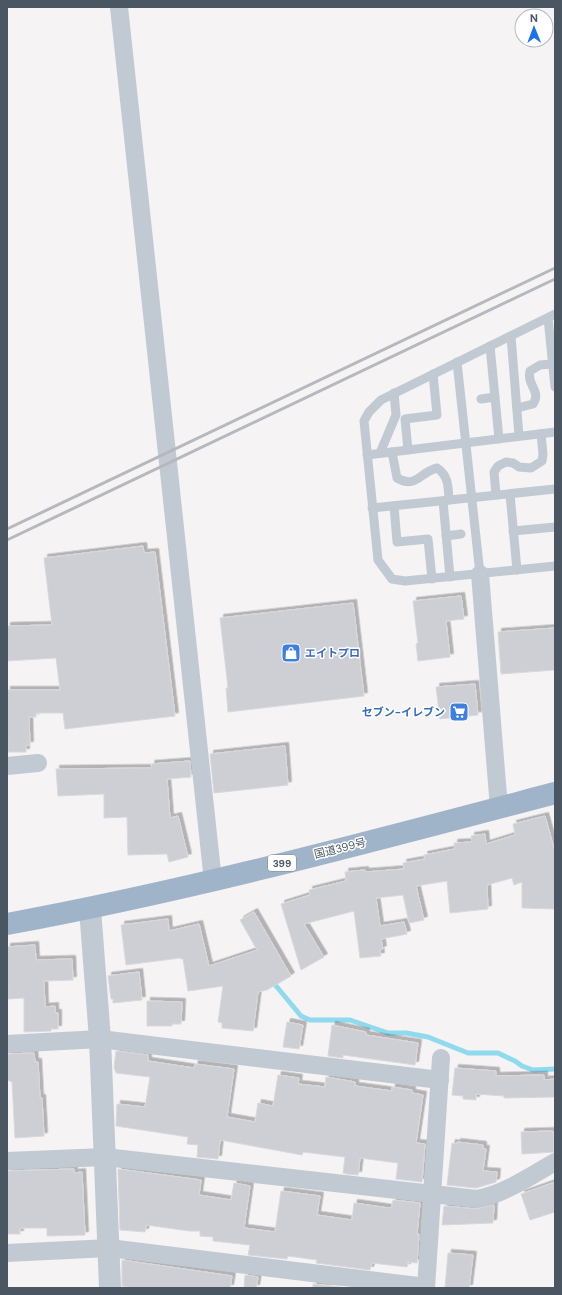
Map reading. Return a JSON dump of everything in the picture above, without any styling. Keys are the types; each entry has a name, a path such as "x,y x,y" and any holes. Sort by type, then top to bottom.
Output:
{"highway":[{"name":"国道399号","path":"7,924 90,909 213,880 555,793"}],"street":[{"path":"120,7 213,880"},
{"path":"480,574 499,808"},
{"path":"7,766 38,763"},
{"path":"90,909 100,1039 110,1288"},
{"path":"7,1044 100,1039 440,1080"},
{"path":"7,1252 109,1248 426,1287 441,1058"},
{"path":"7,1161 104,1156 477,1199 487,1198 555,1162"}],"lane":[{"path":"555,382 551,316 381,400 369,412 364,421 378,560 392,579 405,581 432,579 555,566"},
{"path":"511,336 519,436"},
{"path":"490,346 499,439"},
{"path":"517,408 533,404 536,400 537,393 530,381 530,371 553,360"},
{"path":"457,362 480,574"},
{"path":"408,450 405,419 437,416 433,374"},
{"path":"380,453 396,415 394,393"},
{"path":"481,399 495,397"},
{"path":"367,455 555,432"},
{"path":"496,495 494,472 498,466 506,462 513,463 519,467 532,468 542,461 543,454 541,434"},
{"path":"392,452 397,478 404,482 417,480 429,470 437,468 443,472 447,480 446,536 450,577"},
{"path":"372,508 555,489"},
{"path":"510,494 516,570"},
{"path":"394,506 397,542 428,539 432,579"},
{"path":"513,531 555,526"},
{"path":"446,536 461,534"}],"building":[{"path":"143,546 144,553 155,552 175,716 65,729 63,713 36,713 36,717 29,717 30,745 26,745 26,752 8,752 7,690 60,690 56,658 7,661 7,626 52,625 44,558"},
{"path":"461,596 464,619 446,621 450,657 418,661 416,644 418,643 413,601"},
{"name":"エイトプロ","path":"353,603 364,696 228,712 226,688 228,688 220,618"},
{"path":"555,628 555,670 501,674 498,632"},
{"path":"475,684 478,715 440,719 436,687"},
{"path":"285,746 288,785 214,793 210,754"},
{"path":"190,761 191,777 167,779 170,818 178,816 188,857 169,862 167,854 128,855 127,817 104,818 104,794 58,796 56,769 152,768 151,764"},
{"path":"545,816 555,852 555,909 522,908 522,882 514,885 512,878 487,885 488,909 450,913 447,881 416,886 424,920 409,923 403,895 376,898 380,926 404,922 407,934 381,939 383,949 380,950 381,956 360,958 354,911 304,924 324,957 301,970 281,904 310,895 309,890 346,881 345,872 404,869 403,863 425,859 424,855 455,849 454,843 472,842 471,836 485,834 486,844 515,835 513,824"},
{"path":"254,912 291,976 267,990 258,992 253,1031 222,1028 222,1023 218,1022 223,986 188,991 183,959 180,958 126,965 121,925 168,919 169,931 199,924 209,966 257,950 240,920"},
{"path":"35,945 36,960 72,959 73,980 44,981 45,1007 55,1006 55,1013 58,1013 58,1029 51,1029 51,1031 24,1032 24,998 8,999 7,947"},
{"path":"139,972 142,1000 113,1003 113,999 111,999 108,976"},
{"path":"147,1001 182,1002 181,1024 172,1024 172,1026 147,1026"},
{"path":"287,1022 303,1025 299,1049 283,1047"},
{"path":"332,1025 366,1032 366,1035 418,1043 415,1065 343,1055 343,1058 328,1056"},
{"path":"116,1051 148,1055 148,1061 194,1068 195,1064 234,1069 227,1117 255,1122 258,1103 273,1106 278,1075 299,1078 298,1084 325,1087 326,1077 355,1082 355,1086 392,1091 392,1087 412,1090 412,1093 423,1095 416,1143 425,1144 422,1182 396,1179 398,1163 360,1158 358,1175 347,1174 343,1173 345,1157 303,1152 302,1155 220,1140 218,1159 197,1157 198,1145 187,1144 188,1137 116,1126 117,1104 145,1107 150,1077 116,1073 114,1067"},
{"path":"34,1053 35,1062 38,1062 44,1136 15,1138 12,1082 7,1080 7,1054"},
{"path":"455,1068 496,1071 496,1076 544,1075 544,1080 555,1079 555,1097 504,1098 504,1096 476,1094 476,1100 463,1099 463,1096 452,1095"},
{"path":"553,1131 554,1152 522,1154 521,1132"},
{"path":"457,1142 483,1145 483,1149 486,1149 483,1171 497,1172 496,1182 476,1188 447,1185 452,1143 457,1144"},
{"path":"74,1169 74,1173 82,1172 85,1235 47,1236 47,1228 20,1228 20,1234 7,1234 7,1171"},
{"path":"118,1169 201,1180 199,1195 231,1200 234,1183 250,1186 244,1228 275,1232 281,1191 320,1196 317,1215 352,1220 354,1203 389,1208 392,1207 393,1200 420,1203 417,1234 419,1234 417,1263 408,1262 407,1267 372,1263 370,1270 316,1263 317,1260 288,1256 287,1259 248,1255 250,1245 213,1241 213,1237 200,1236 200,1231 189,1231 146,1225 145,1232 120,1230"},
{"path":"555,1182 555,1212 530,1220 521,1194"},
{"path":"494,1205 493,1223 442,1225 444,1206 476,1209"},
{"path":"448,1253 473,1255 469,1288 445,1288"},
{"path":"122,1260 232,1276 230,1288 134,1288 122,1286"},
{"path":"245,1275 258,1277 256,1288 244,1288"},
{"path":"313,1284 348,1288 313,1288"}],"waterway":[{"path":"272,981 301,1016 310,1020 350,1020 388,1033 406,1033 428,1037 468,1053 498,1053 522,1066 533,1070 555,1069"}],"railway":[{"path":"7,529 555,268"},
{"path":"7,540 555,279"}],"place":[{"name":"エイトプロ","path":"291,653"},
{"name":"セブン-イレブン","path":"459,712"}]}
